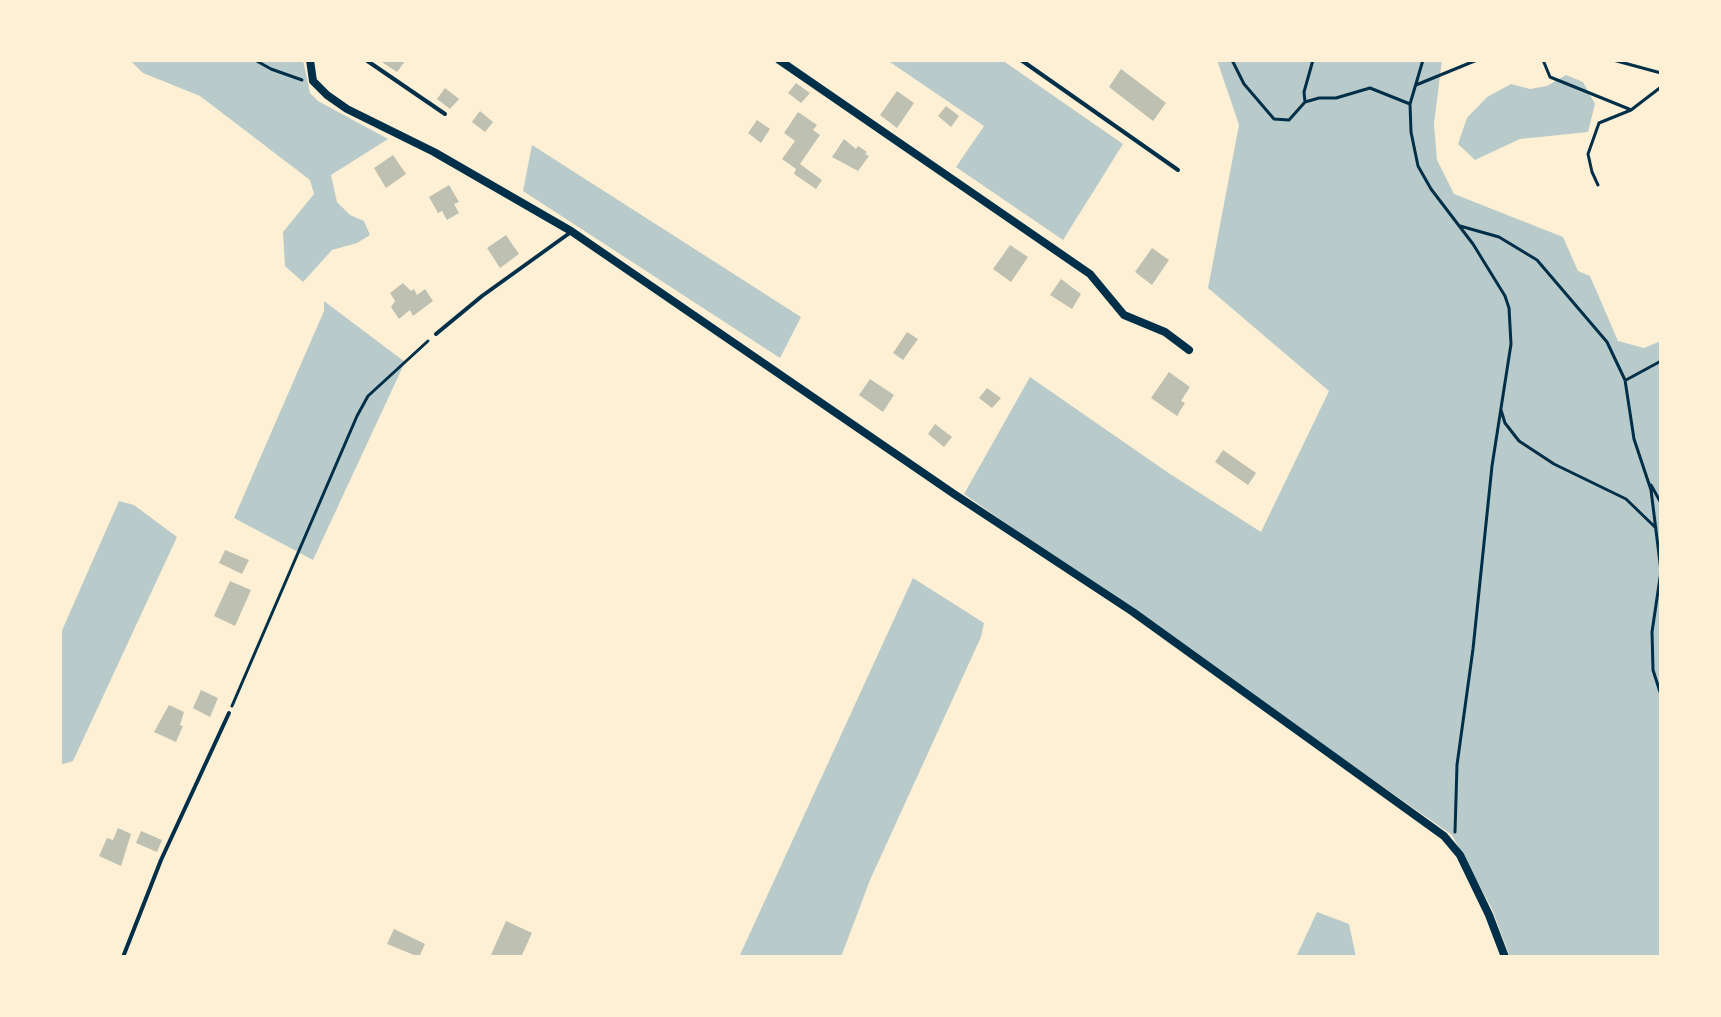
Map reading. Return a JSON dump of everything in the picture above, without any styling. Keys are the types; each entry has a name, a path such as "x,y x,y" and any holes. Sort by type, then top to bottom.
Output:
{"street":[{"path":"310,60 313,81 347,109 434,152 571,231 954,494 1133,612 1444,836 1460,855 1505,957"},
{"path":"779,60 1090,274 1124,315 1165,332 1189,350"}],"lane":[{"path":"366,60 445,114"},
{"path":"1021,60 1178,170"},
{"path":"436,334 571,231"},
{"path":"123,957 161,860 229,713"}],"path":[{"path":"255,60 298,80 313,81"},
{"path":"1232,60 1244,84 1274,119 1289,120 1305,102 1336,98 1370,88 1410,104"},
{"path":"1305,102 1304,92 1313,60"},
{"path":"1423,60 1410,104 1411,132 1418,166 1489,269 1509,308 1511,344 1457,765 1455,838 1460,855"},
{"path":"1416,85 1477,60"},
{"path":"1543,60 1550,77 1631,110"},
{"path":"1613,60 1661,73"},
{"path":"1598,185 1588,154 1599,123 1631,110 1661,87"},
{"path":"1460,226 1499,237 1537,260 1607,342 1625,380 1634,439 1647,478 1661,571 1652,632 1653,670 1661,695"},
{"path":"229,713 357,416 368,396 436,334"},
{"path":"1625,380 1661,361"},
{"path":"1501,409 1505,423 1519,441 1554,464 1626,499 1656,528"},
{"path":"1647,478 1661,503"}],"shaded area":[{"path":"130,60 303,60 310,93 318,101 388,139 331,175 337,202 350,215 364,221 370,235 357,243 332,250 303,282 285,266 283,232 314,194 310,180 200,96 143,73"},
{"path":"887,60 1002,60 1123,144 1063,240 956,167 984,126"},
{"path":"1217,60 1442,60 1434,124 1437,160 1454,194 1563,237 1578,271 1590,276 1618,341 1644,348 1661,341 1661,957 1510,957 1492,909 1452,835 964,494 1030,377 1170,474 1261,532 1329,391 1208,288 1239,125"},
{"path":"1566,75 1583,82 1595,104 1588,132 1520,139 1475,160 1458,144 1467,118 1487,97 1511,84 1530,89 1547,86"},
{"path":"532,145 801,317 780,358 523,191"},
{"path":"324,301 405,362 313,560 234,518 324,311"},
{"path":"119,501 134,505 177,537 73,761 60,765 60,635"},
{"path":"913,578 984,623 981,637 870,880 841,957 739,957"},
{"path":"1317,912 1349,924 1356,957 1296,957"}],"building":[{"path":"379,60 406,60 397,72"},
{"path":"1121,69 1166,103 1153,121 1109,87"},
{"path":"796,83 810,93 801,103 788,93"},
{"path":"445,88 459,99 450,109 437,99"},
{"path":"897,91 914,103 897,128 880,115"},
{"path":"946,106 959,116 951,127 938,116"},
{"path":"480,111 493,122 485,132 472,122"},
{"path":"798,112 817,125 813,130 820,135 800,164 822,180 816,189 794,174 796,169 782,159 795,141 784,133"},
{"path":"757,120 770,129 761,143 748,133"},
{"path":"844,139 869,156 858,171 832,157"},
{"path":"393,155 406,174 386,188 374,168"},
{"path":"449,185 459,202 454,204 459,213 447,220 442,211 438,213 429,197"},
{"path":"506,235 519,254 500,268 487,248"},
{"path":"1010,245 1028,257 1011,282 993,269"},
{"path":"1152,248 1169,260 1152,285 1135,272"},
{"path":"1061,279 1081,294 1072,309 1050,295"},
{"path":"403,283 411,291 414,289 417,295 425,289 433,301 413,316 410,310 399,319 391,307 395,301 390,293"},
{"path":"907,332 918,339 903,360 893,353"},
{"path":"1169,372 1190,387 1181,401 1185,403 1177,416 1151,398"},
{"path":"870,379 894,395 883,412 859,395"},
{"path":"987,388 1001,398 992,408 979,398"},
{"path":"935,424 952,437 944,447 928,434"},
{"path":"1223,450 1256,473 1248,485 1215,462"},
{"path":"225,550 249,560 242,574 219,563"},
{"path":"230,581 251,590 235,626 214,616"},
{"path":"201,690 218,698 210,717 193,708"},
{"path":"169,705 184,712 180,725 183,726 176,742 154,732"},
{"path":"118,828 131,834 121,866 99,856 107,838 113,840"},
{"path":"141,831 162,840 157,852 136,843"},
{"path":"506,921 532,933 521,957 490,957"},
{"path":"394,929 425,944 419,957 387,944"}]}
